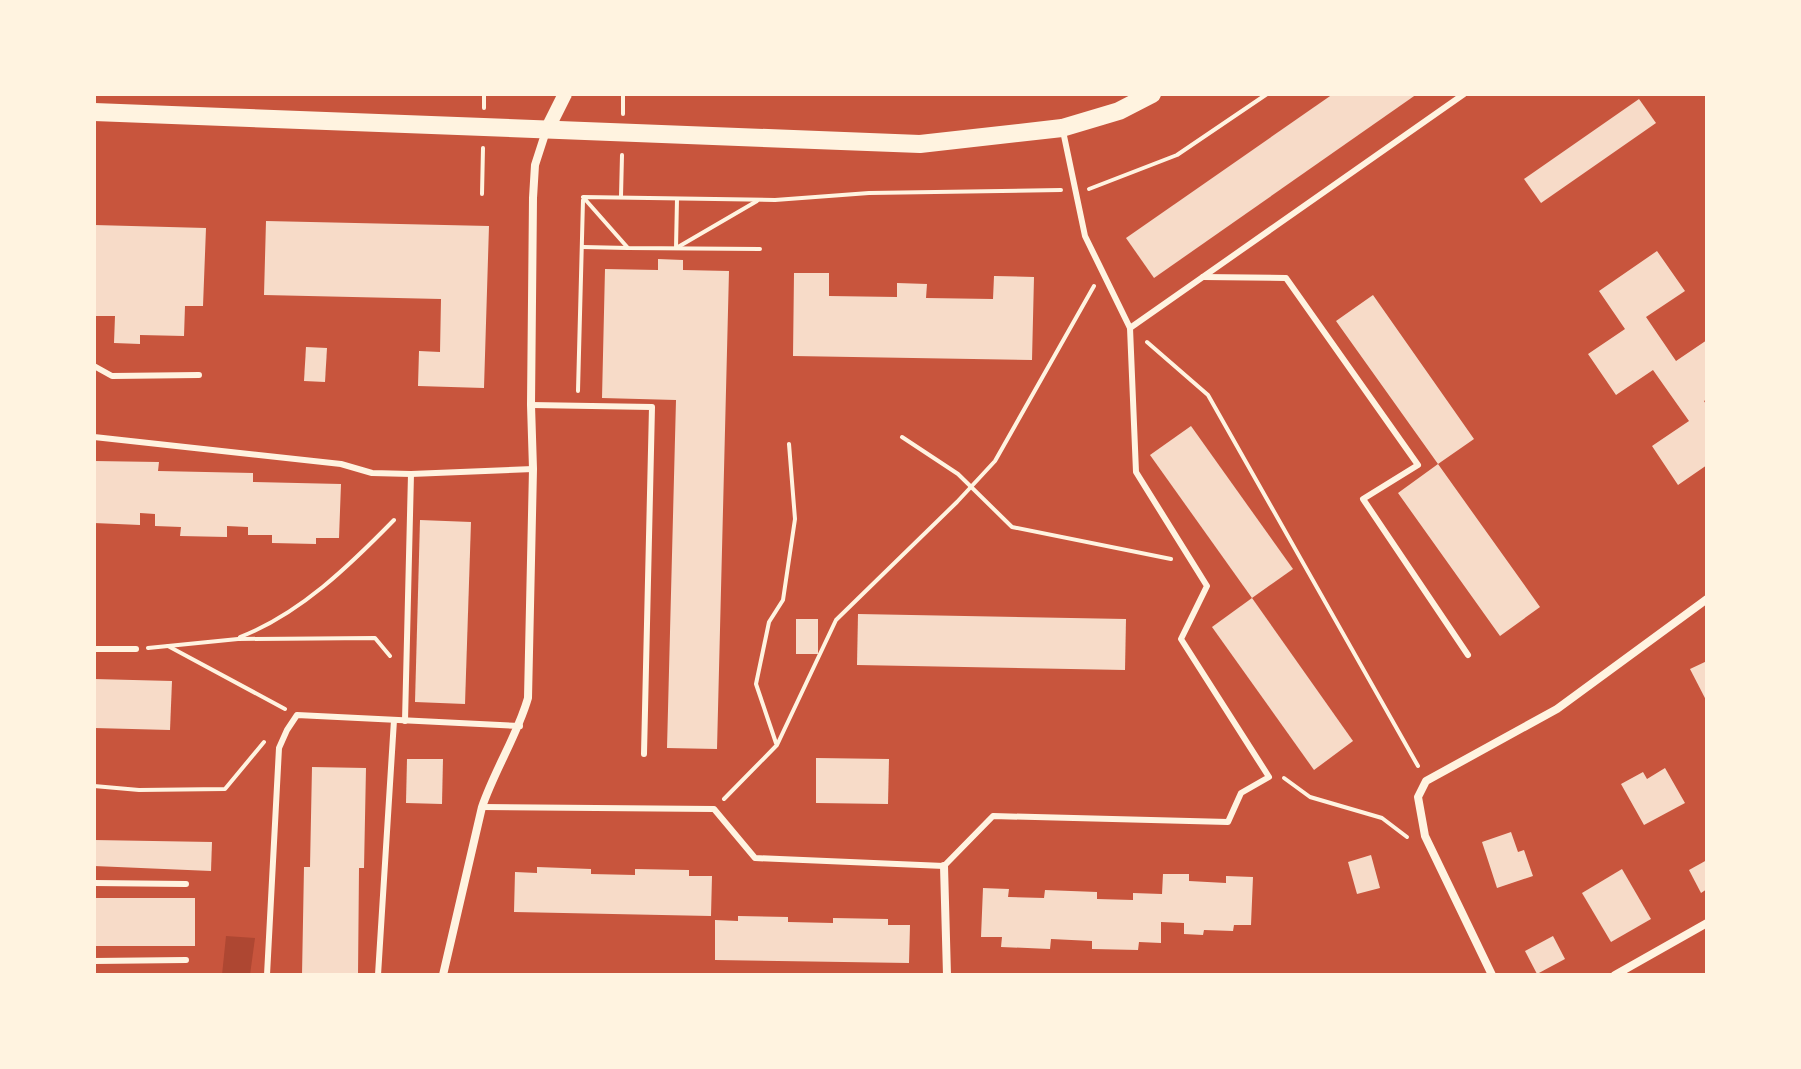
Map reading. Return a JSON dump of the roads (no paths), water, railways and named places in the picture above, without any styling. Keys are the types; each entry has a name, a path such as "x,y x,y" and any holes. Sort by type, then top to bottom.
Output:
{"main road":[{"path":"94,112 920,144 1062,128 1119,111 1152,94"}],"street":[{"path":"443,975 482,807 490,781 520,726 528,698 535,165 547,130 565,94"},
{"path":"1492,975 1425,836 1418,797 1426,781 1557,709 1707,599"},
{"path":"944,866 947,975"},
{"path":"1615,975 1707,923"}],"lane":[{"path":"1130,328 1464,94"},
{"path":"482,807 714,809 755,858 944,866 993,816 1228,822 1241,793 1269,777 1181,639 1207,586 1136,472 1130,328 1085,236 1062,128"},
{"path":"1203,277 1286,278 1418,465 1363,499 1468,655"},
{"path":"94,366 112,376 199,375"},
{"path":"531,405 652,407 644,754"},
{"path":"94,437 341,464 372,473 533,469"},
{"path":"405,721 411,474"},
{"path":"94,649 136,649"},
{"path":"267,975 279,748 297,715 520,726"},
{"path":"378,975 394,720"},
{"path":"94,883 186,884"},
{"path":"94,961 186,960"}]}
